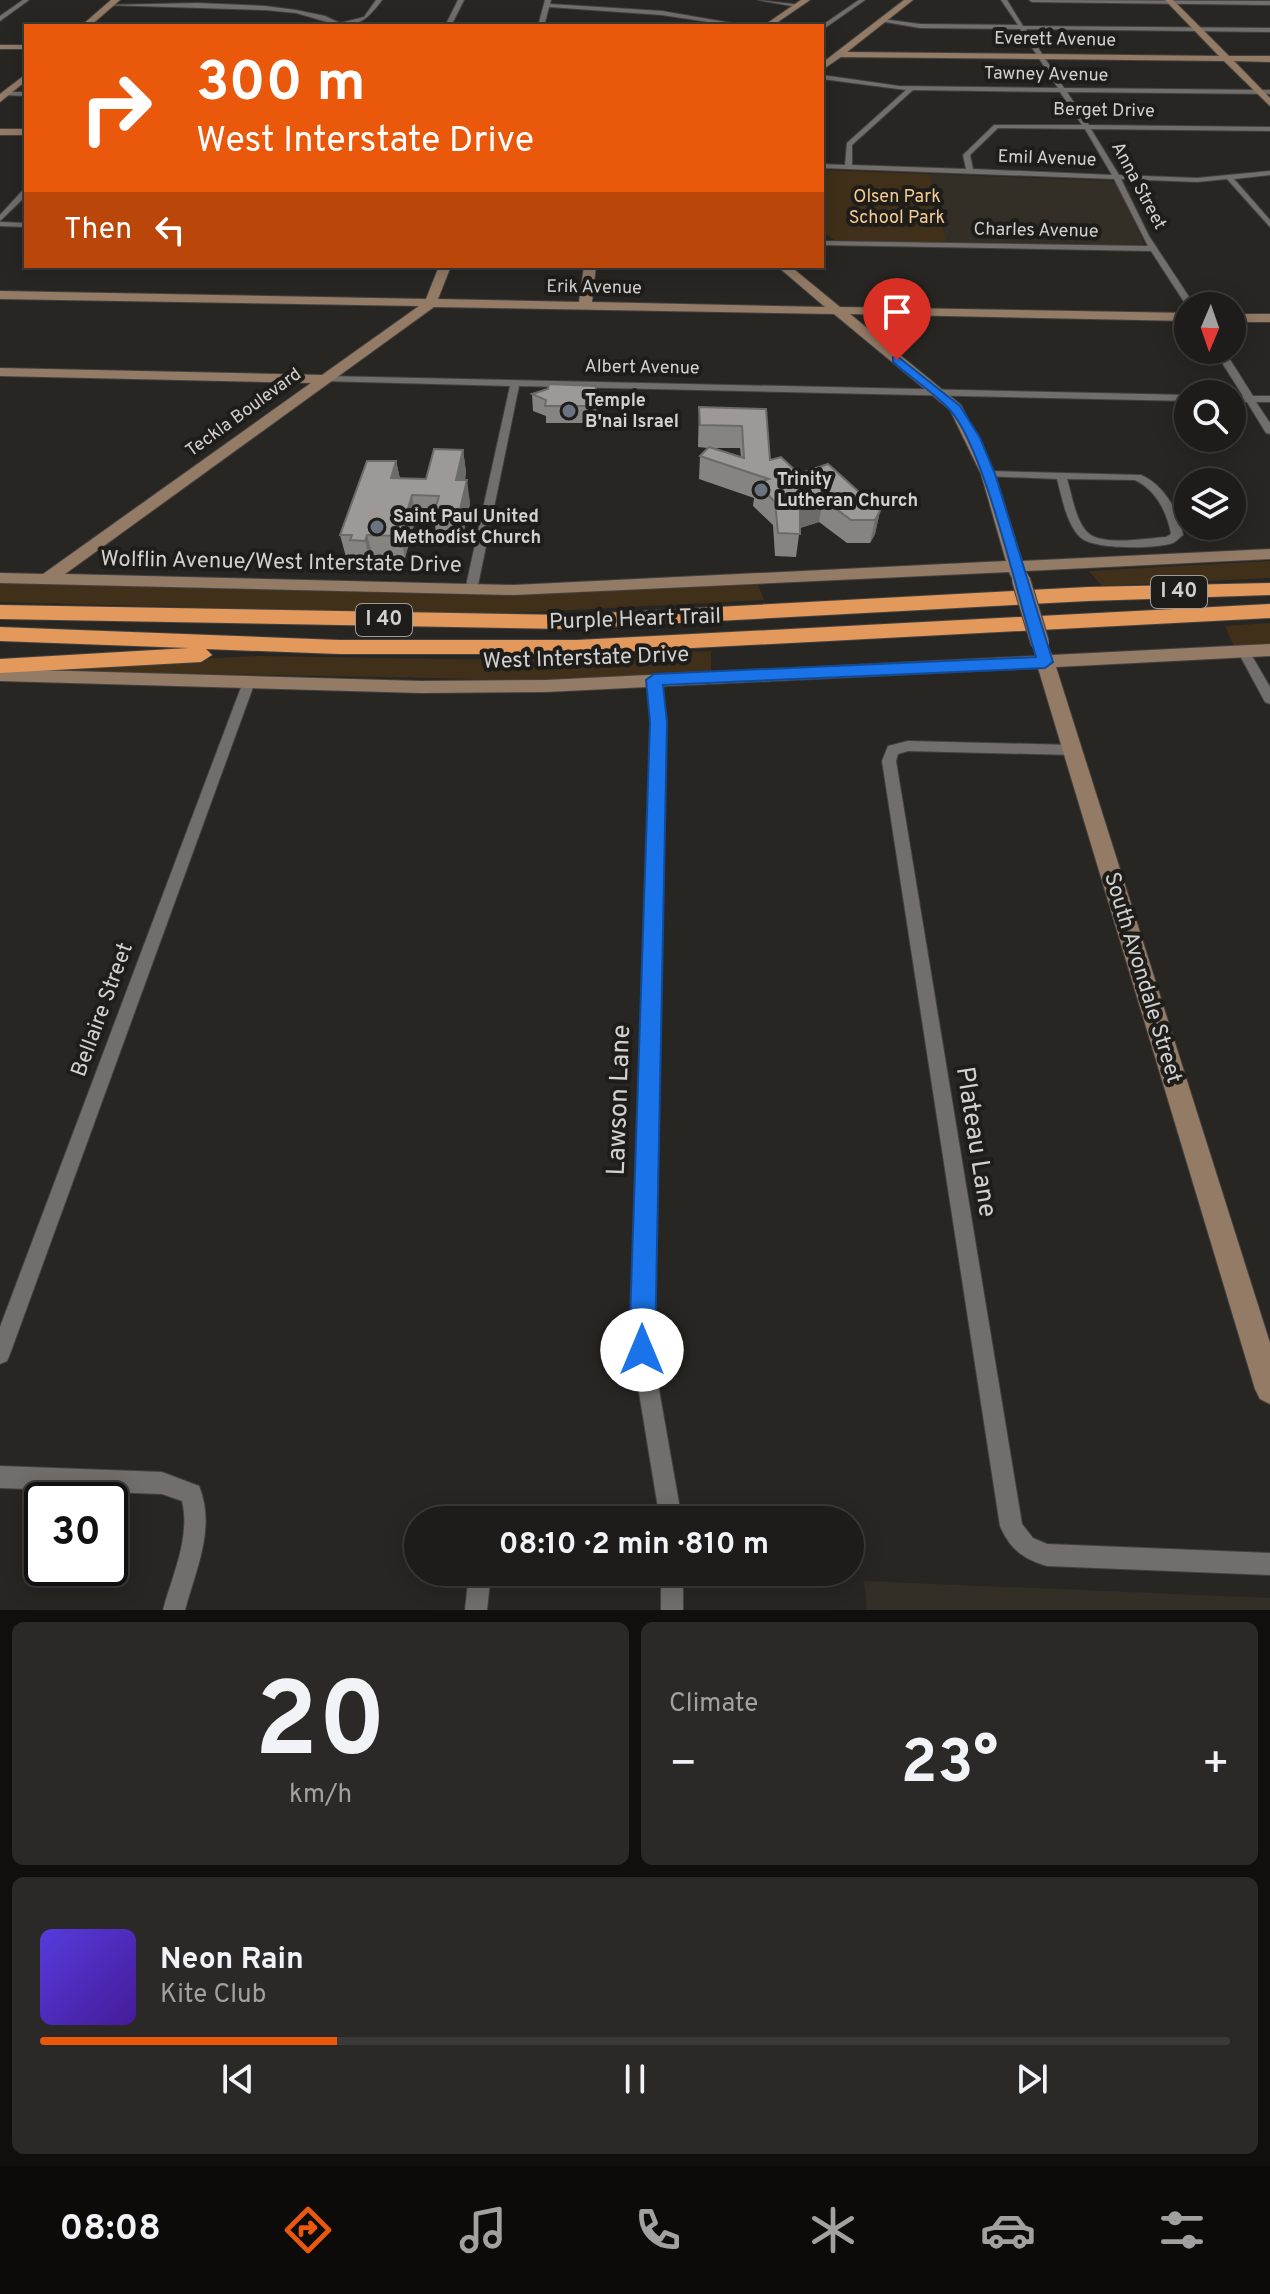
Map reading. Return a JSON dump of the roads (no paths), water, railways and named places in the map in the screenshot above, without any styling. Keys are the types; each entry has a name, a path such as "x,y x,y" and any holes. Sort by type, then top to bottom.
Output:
{"highway":[{"name":"Purple Heart Trail","path":"0,609 76,614 566,622 1088,594 1270,589"},
{"name":"Purple Heart Trail","path":"0,634 339,647 577,647 1270,611"},
{"path":"0,666 339,647"}],"main road":[{"path":"824,65 909,0"},
{"path":"1170,1 1270,103"},
{"path":"87,24 113,2"},
{"path":"770,24 802,3"},
{"path":"0,47 24,47"},
{"name":"Everett Avenue","path":"839,54 1270,59"},
{"path":"3,96 24,79"},
{"path":"0,132 24,132"},
{"path":"431,303 444,268"},
{"path":"585,306 590,268"},
{"name":"South Avondale Street","path":"785,268 956,408 988,474 1266,1360 1270,1389"},
{"name":"Erik Avenue","path":"0,295 1174,317"},
{"name":"Teckla Boulevard","path":"47,579 431,303"},
{"path":"1246,318 1270,318"},
{"name":"Albert Avenue","path":"0,372 325,379"},
{"path":"1018,573 1270,554"},
{"name":"Wolflin Avenue/West Interstate Drive","path":"47,579 514,590 1018,573"},
{"path":"0,578 47,579"},
{"name":"West Interstate Drive","path":"0,675 421,687 654,680 1042,653 1270,650"}],"street":[{"path":"0,19 26,0"},
{"path":"198,6 203,0"},
{"path":"286,8 293,0"},
{"path":"345,24 366,18 379,0"},
{"path":"449,24 461,0"},
{"path":"761,0 802,3"},
{"path":"824,27 862,0"},
{"name":"Anna Street","path":"1004,0 1086,126 1154,249 1182,292"},
{"path":"1032,0 1270,3"},
{"path":"113,2 286,8 323,15 340,24"},
{"path":"542,24 547,3 662,13 733,24"},
{"path":"882,21 920,26 1270,30"},
{"name":"Tawney Avenue","path":"824,77 874,86 912,88 1270,92"},
{"path":"848,167 849,144 912,88"},
{"path":"3,96 24,94"},
{"name":"Berget Drive","path":"970,172 966,155 996,126 1270,129"},
{"name":"Emil Avenue","path":"824,166 1197,180 1270,173"},
{"path":"1229,177 1270,225"},
{"path":"0,222 24,194"},
{"path":"0,222 24,225"},
{"name":"Charles Avenue","path":"824,243 1154,249"},
{"path":"1228,364 1270,431"},
{"name":"Albert Avenue","path":"325,379 1174,398"},
{"path":"471,590 515,383"},
{"path":"1246,399 1270,399"},
{"path":"988,474 1061,475 1137,477 1156,487 1177,535 1156,541 1103,543 1092,540 1083,533 1061,475"},
{"path":"1244,652 1270,699"},
{"name":"Lawson Lane","path":"654,680 659,722 642,1350 669,1506"},
{"name":"Bellaire Street","path":"0,1354 249,682"},
{"name":"Plateau Lane","path":"1073,750 908,746 893,750 889,761 1005,1502 1018,1542 1030,1551 1047,1555 1270,1564"},
{"path":"0,1477 162,1483 191,1494 197,1508 174,1610"},
{"path":"476,1610 479,1586"},
{"path":"672,1586 672,1610"}],"place":[{"name":"Temple B'nai Israel","path":"569,411"},
{"name":"Trinity Lutheran Church","path":"761,490"},
{"name":"Saint Paul United Methodist Church","path":"377,527"}],"park label":[{"name":"Olsen Park School Park","path":"897,207"}]}
